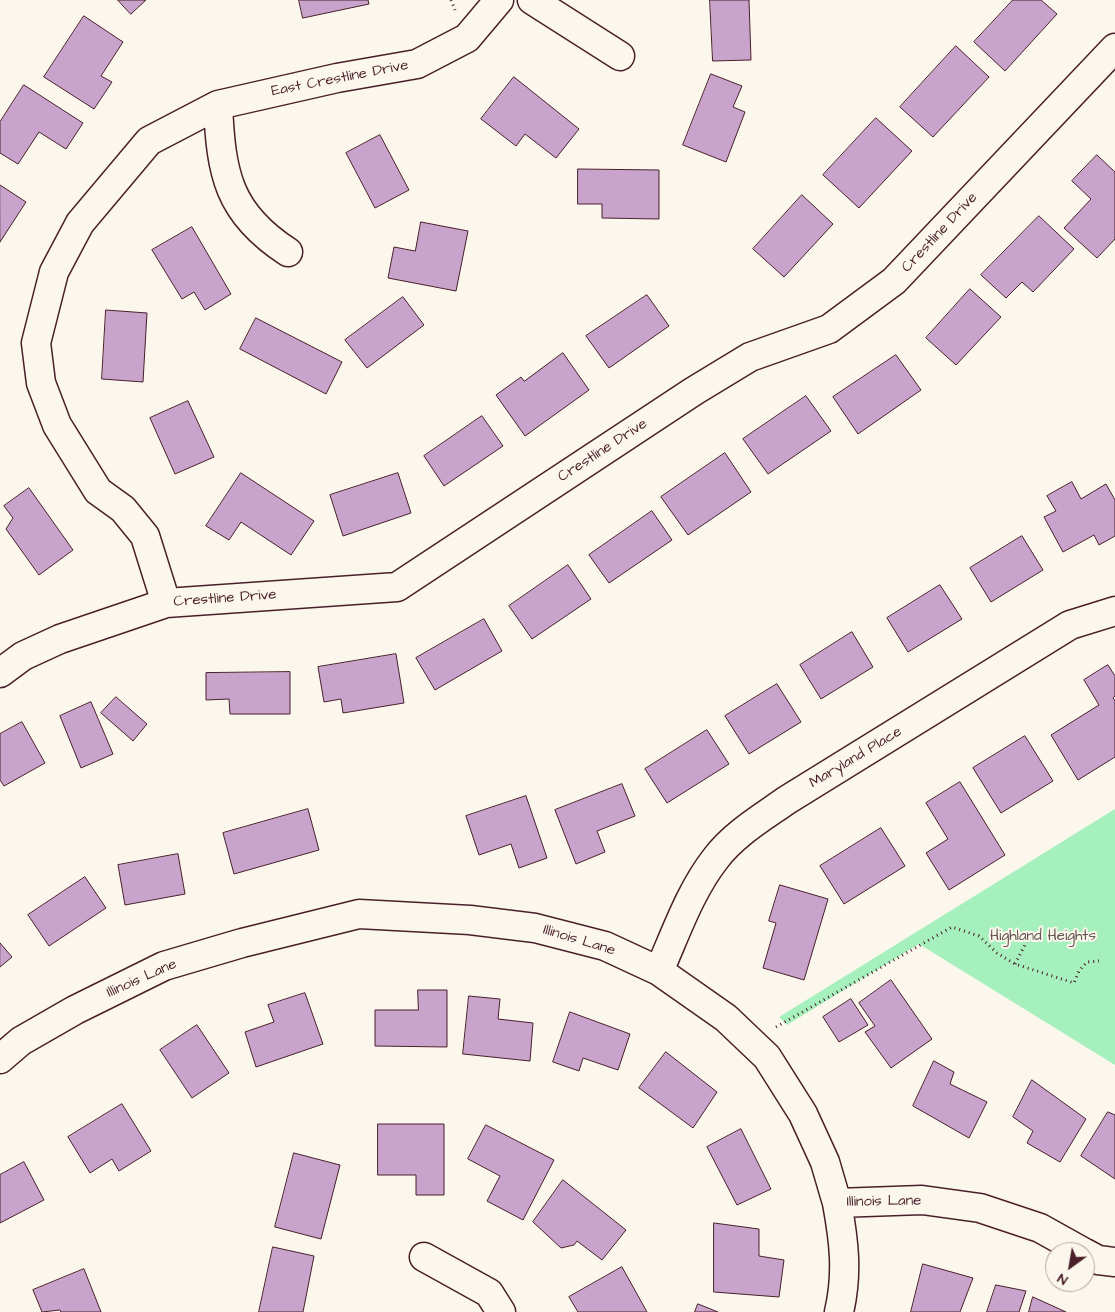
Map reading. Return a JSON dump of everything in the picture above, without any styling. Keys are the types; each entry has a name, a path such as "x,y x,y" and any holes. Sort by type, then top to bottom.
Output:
{"street":[{"name":"East Crestline Drive","path":"166,603 145,536 123,509 98,491 57,425 41,383 36,344 54,272 80,224 149,141 218,106 337,78 417,64 467,38 499,0"},
{"path":"532,0 620,56"},
{"name":"Crestline Drive","path":"0,673 23,656 60,640 166,603 397,587 694,391 750,357 829,329 894,281 1115,48"},
{"path":"218,106 220,148 228,181 241,211 264,237 288,252"},
{"name":"Maryland Place","path":"659,971 690,900 716,857 744,831 787,800 1070,625 1115,611"},
{"name":"Illinois Lane","path":"0,1059 21,1041 75,1010 164,966 242,943 359,914 470,920 535,928 605,946 659,971 726,1018 767,1057 803,1114 825,1162 837,1203 922,1200 980,1208 1040,1228 1065,1242"},
{"path":"837,1203 845,1248 843,1294 839,1312"},
{"path":"424,1257 489,1293 501,1312"},
{"name":"Illinois Lane","path":"1095,1258 1115,1262"}],"path":[{"path":"750,1041 952,927 979,936 997,953 1015,964 1074,983 1079,971 1087,962 1099,960"},
{"path":"1015,964 1027,941"}],"green space":[{"name":"Highland Heights","path":"1115,809 1115,1065 919,944 787,1025 779,1017"}],"building":[{"path":"118,0 146,0 131,14"},
{"path":"299,0 368,0 369,4 303,18"},
{"path":"710,0 749,0 751,60 713,61"},
{"path":"1013,0 1041,0 1057,14 1005,71 974,42"},
{"path":"84,16 123,42 101,76 112,82 94,109 44,77"},
{"path":"956,46 989,77 933,137 900,107"},
{"path":"711,74 742,86 733,107 745,112 726,162 683,145"},
{"path":"514,77 579,129 556,158 525,134 516,146 481,119"},
{"path":"24,85 83,123 66,149 39,132 18,164 0,153 0,122"},
{"path":"876,118 912,151 859,208 823,175"},
{"path":"380,135 409,190 375,208 346,153"},
{"path":"1097,155 1115,172 1115,239 1097,258 1064,228 1091,199 1072,181"},
{"path":"578,169 659,170 659,219 602,218 602,204 578,204"},
{"path":"0,185 26,202 0,242"},
{"path":"802,195 833,224 784,277 753,249"},
{"path":"1039,216 1074,249 1033,292 1022,282 1006,298 981,275"},
{"path":"421,222 468,231 456,291 388,278 394,247 415,251"},
{"path":"192,227 231,294 205,310 194,292 182,299 152,250"},
{"path":"970,289 1001,317 956,365 926,338"},
{"path":"647,295 669,326 609,368 586,336"},
{"path":"403,297 424,325 367,368 345,340"},
{"path":"106,310 147,313 143,382 102,379"},
{"path":"256,318 342,362 326,394 240,349"},
{"path":"563,353 589,390 525,436 496,395 521,377 524,381"},
{"path":"896,355 921,390 858,434 833,397"},
{"path":"806,396 831,431 768,474 743,439"},
{"path":"188,401 214,457 175,474 150,418"},
{"path":"482,416 503,446 444,486 424,456"},
{"path":"725,453 751,492 688,535 661,497"},
{"path":"241,473 314,521 291,555 241,522 229,540 206,526"},
{"path":"398,473 411,513 343,536 330,495"},
{"path":"1072,482 1081,499 1106,484 1115,500 1115,536 1099,545 1094,535 1063,552 1044,517 1056,511 1047,496"},
{"path":"29,488 73,550 39,575 6,529 13,518 4,506"},
{"path":"652,511 672,540 609,583 589,555"},
{"path":"1022,536 1043,570 991,602 970,568"},
{"path":"568,565 591,599 532,639 509,606"},
{"path":"940,585 962,619 908,652 887,618"},
{"path":"484,619 502,651 435,690 416,658"},
{"path":"852,632 873,667 821,699 800,665"},
{"path":"396,654 404,703 343,713 341,699 324,702 318,667"},
{"path":"1108,665 1115,676 1115,696 1113,698 1115,701 1115,757 1078,780 1051,735 1099,705 1084,680"},
{"path":"290,672 290,714 230,714 229,699 206,700 206,673"},
{"path":"777,684 801,722 749,754 725,716"},
{"path":"116,697 147,724 133,741 101,713"},
{"path":"91,702 113,754 81,768 60,716"},
{"path":"22,722 45,763 4,786 0,780 0,734"},
{"path":"707,730 729,764 667,803 645,769"},
{"path":"1025,736 1053,781 1001,813 973,768"},
{"path":"960,782 1005,855 949,890 926,853 948,839 926,803"},
{"path":"622,784 635,816 597,831 605,852 576,864 555,810"},
{"path":"526,796 547,858 519,868 511,844 479,855 466,816"},
{"path":"308,809 319,850 234,874 223,833"},
{"path":"881,828 905,866 844,904 820,866"},
{"path":"178,854 185,894 125,905 118,865"},
{"path":"85,877 106,908 49,946 28,915"},
{"path":"780,885 828,899 804,980 763,968 776,923 769,921"},
{"path":"0,943 12,957 0,967"},
{"path":"891,980 932,1039 891,1068 865,1032 875,1026 859,1003"},
{"path":"418,990 447,990 447,1047 375,1046 375,1010 418,1010"},
{"path":"305,993 323,1044 256,1067 245,1032 274,1022 268,1005"},
{"path":"469,996 500,999 498,1019 533,1023 530,1061 463,1054"},
{"path":"851,999 868,1025 839,1042 823,1017"},
{"path":"570,1012 630,1034 618,1070 583,1058 579,1071 553,1062"},
{"path":"197,1025 229,1073 192,1098 160,1050"},
{"path":"666,1052 717,1092 693,1128 639,1088"},
{"path":"934,1061 954,1072 950,1084 987,1102 969,1138 913,1106"},
{"path":"1032,1080 1086,1119 1060,1162 1027,1143 1033,1131 1013,1117"},
{"path":"122,1104 151,1151 119,1171 112,1159 90,1173 68,1137"},
{"path":"1108,1112 1115,1115 1115,1179 1081,1156"},
{"path":"378,1124 444,1124 444,1195 416,1195 416,1175 378,1175"},
{"path":"486,1125 554,1160 523,1220 487,1201 500,1176 468,1159"},
{"path":"741,1129 771,1189 737,1205 707,1147"},
{"path":"294,1153 340,1165 321,1239 275,1227"},
{"path":"24,1162 44,1200 0,1223 0,1175"},
{"path":"563,1180 626,1230 602,1260 577,1241 574,1245 561,1248 533,1222"},
{"path":"714,1223 759,1229 759,1256 784,1260 779,1297 714,1292"},
{"path":"273,1247 314,1256 303,1312 259,1312"},
{"path":"923,1264 973,1278 960,1312 911,1312"},
{"path":"622,1267 647,1312 578,1312 569,1297"},
{"path":"84,1269 101,1312 61,1312 60,1310 42,1312 33,1290"},
{"path":"996,1285 1026,1291 1019,1312 987,1312"},
{"path":"1033,1297 1066,1312 1029,1312"},
{"path":"698,1304 718,1312 695,1312"}]}
